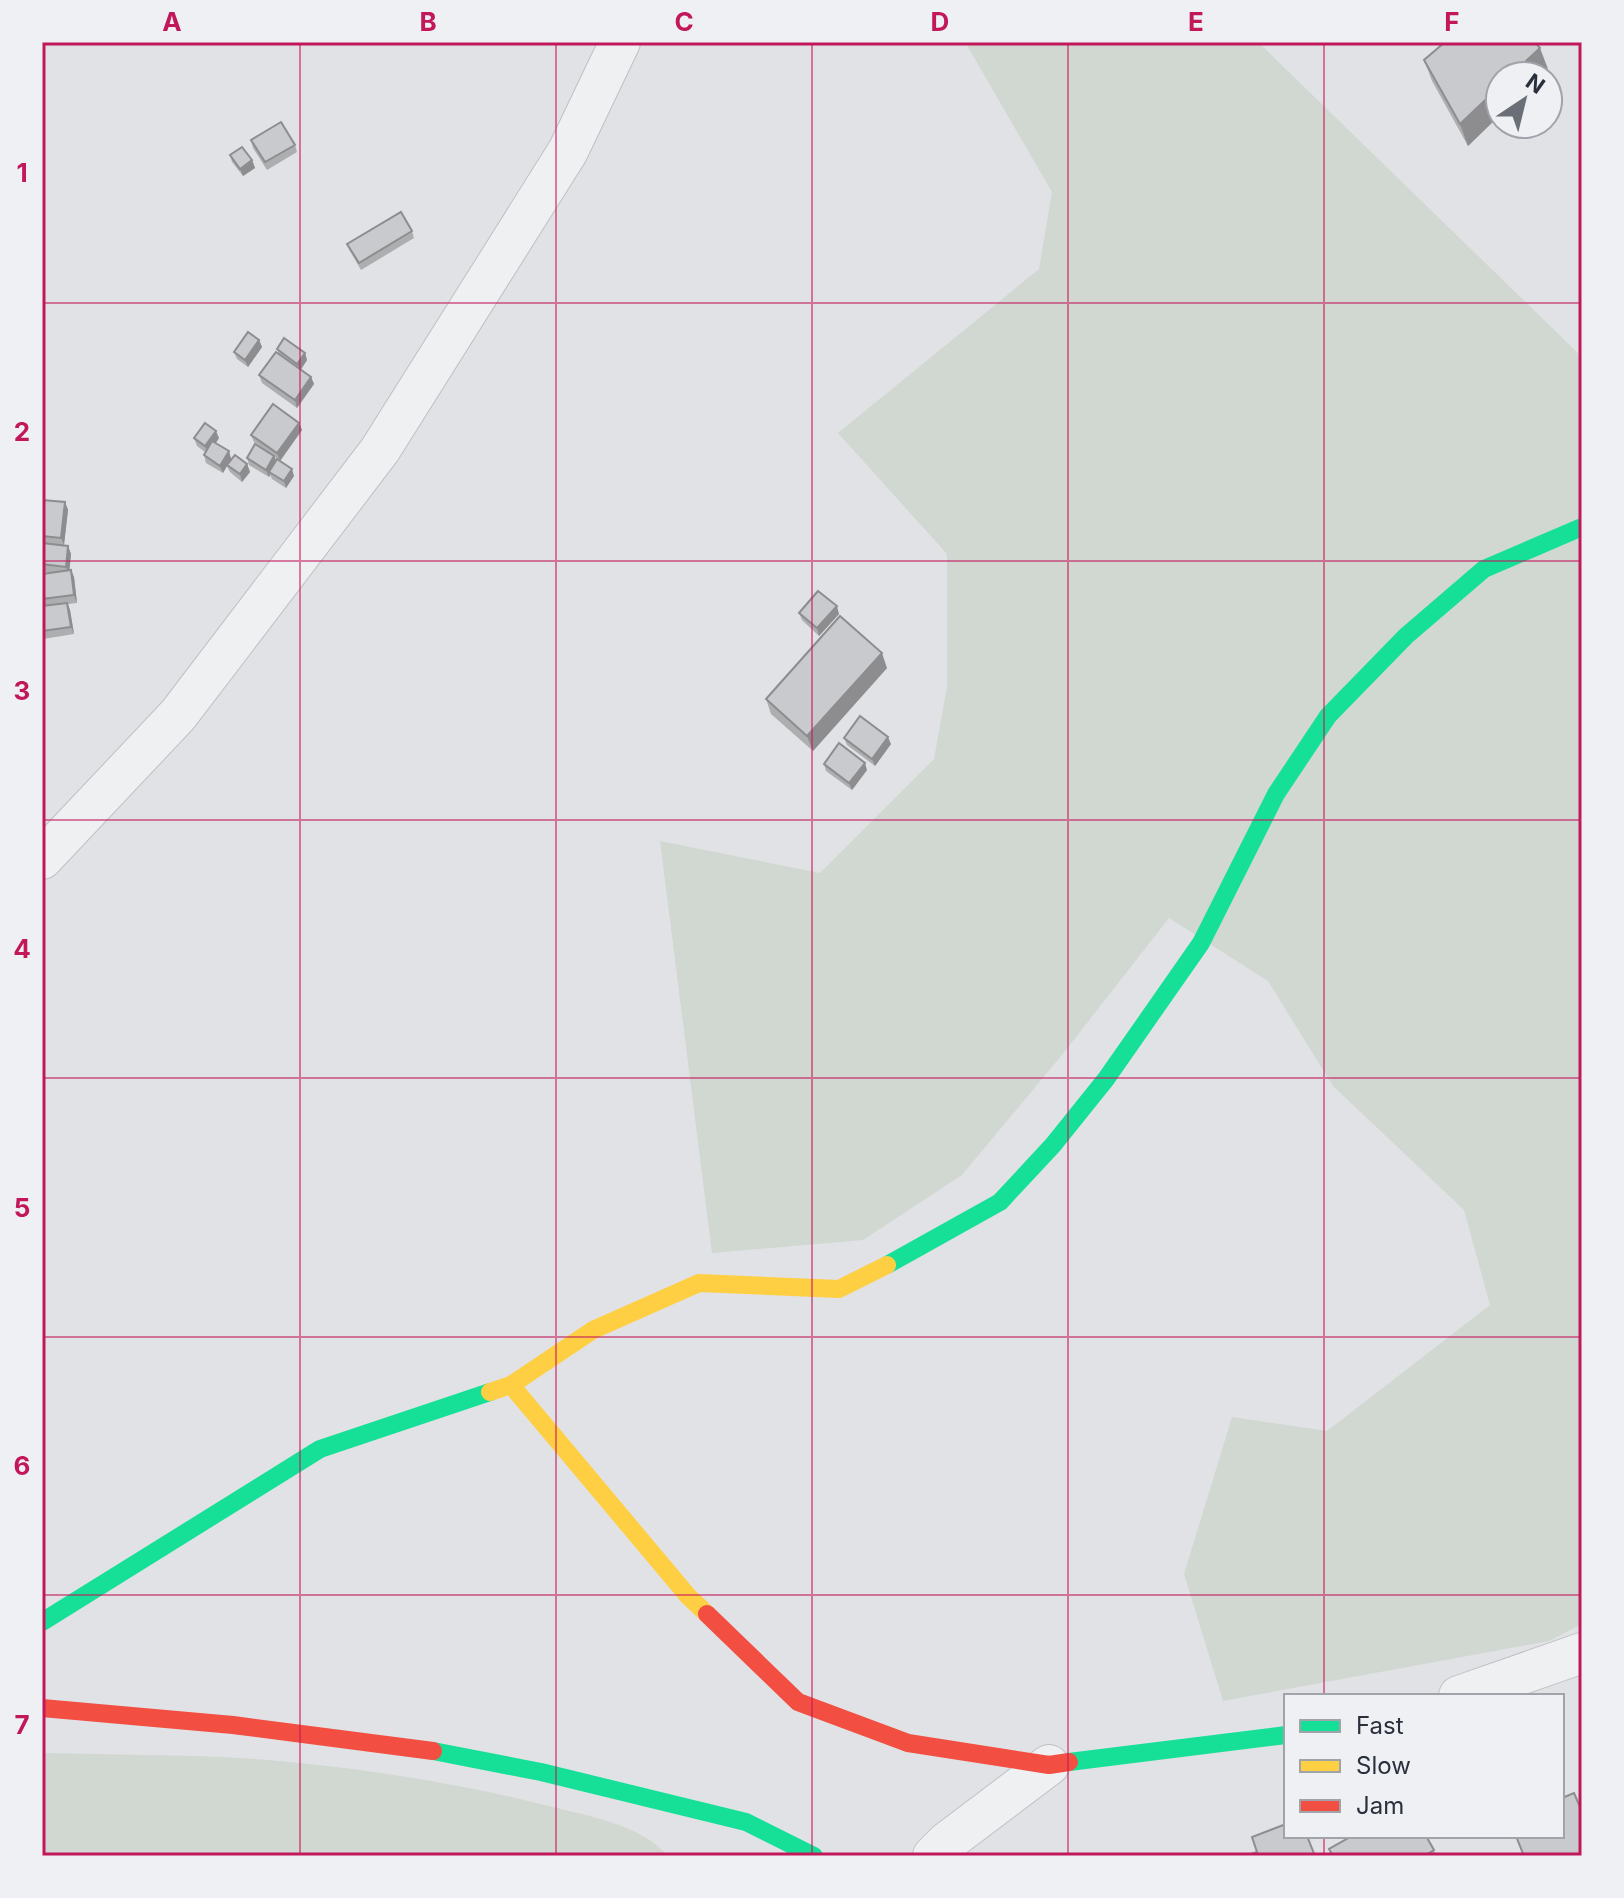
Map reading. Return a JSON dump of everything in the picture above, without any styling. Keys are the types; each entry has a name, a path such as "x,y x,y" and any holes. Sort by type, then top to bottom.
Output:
{"street":[{"path":"42,859 178,715 380,450 568,151 620,42"},
{"path":"42,1622 320,1449 511,1385 593,1330 699,1283 839,1289 912,1253 1000,1202 1053,1145 1106,1079 1201,943 1276,794 1328,716 1406,636 1484,569 1582,527"},
{"path":"511,1385 688,1596 798,1702 908,1743 1049,1765 1284,1735"},
{"path":"1465,1694 1582,1653"},
{"path":"42,1708 233,1725 424,1748 541,1772 746,1822 814,1856"},
{"path":"933,1856 1049,1765"}],"shaded area":[{"path":"965,42 1258,42 1582,357 1582,1624 1549,1641 1223,1701 1184,1574 1232,1417 1327,1431 1490,1305 1464,1210 1333,1086 1268,981 1169,918 1062,1055 962,1175 863,1240 712,1253 660,841 820,873 934,759 947,687 947,554 838,433 1039,269 1052,192"},
{"path":"42,1753 240,1758 305,1763 414,1778 521,1799 601,1819 646,1837 667,1856 42,1856"}],"building":[{"path":"1445,42 1535,42 1540,48 1527,60 1484,60 1484,101 1460,124 1424,60"},
{"path":"281,122 295,145 265,162 251,140"},
{"path":"242,147 252,160 240,169 230,155"},
{"path":"401,212 412,231 359,263 347,244"},
{"path":"248,332 259,340 245,360 234,352"},
{"path":"284,338 305,353 297,364 277,349"},
{"path":"276,352 311,377 295,400 259,375"},
{"path":"273,404 299,423 277,453 251,435"},
{"path":"205,423 216,431 205,446 194,438"},
{"path":"212,441 229,451 220,466 204,455"},
{"path":"255,444 274,456 266,470 247,458"},
{"path":"235,455 247,464 240,474 227,465"},
{"path":"277,459 292,469 284,481 269,472"},
{"path":"42,500 65,502 61,538 42,536"},
{"path":"42,543 68,546 66,567 42,564"},
{"path":"71,570 74,595 42,599 42,574"},
{"path":"818,591 837,606 817,628 799,613"},
{"path":"67,603 71,627 42,631 42,606"},
{"path":"840,616 882,653 807,736 766,699"},
{"path":"860,716 888,737 872,759 844,738"},
{"path":"839,743 865,763 849,783 824,764"},
{"path":"1574,1793 1582,1806 1582,1856 1524,1856 1517,1838 1564,1838 1564,1797"},
{"path":"1284,1825 1284,1838 1308,1838 1315,1856 1245,1856 1257,1852 1252,1837"},
{"path":"1348,1838 1427,1838 1434,1850 1424,1856 1333,1856 1329,1849"}],"traffic: fast":[{"path":"887,1265 1000,1202 1053,1145 1106,1079 1201,943 1276,794 1328,716 1406,636 1484,569 1582,527"},
{"path":"42,1622 320,1449 490,1392"},
{"path":"1069,1762 1284,1735"},
{"path":"433,1751 541,1772 746,1822 814,1856"}],"traffic: slow":[{"path":"511,1385 593,1330 699,1283 839,1289 887,1265"},
{"path":"490,1392 511,1385 688,1596 707,1614"}],"traffic: jam":[{"path":"707,1614 798,1702 908,1743 1049,1765 1069,1762"},
{"path":"42,1708 233,1725 433,1751"}]}
